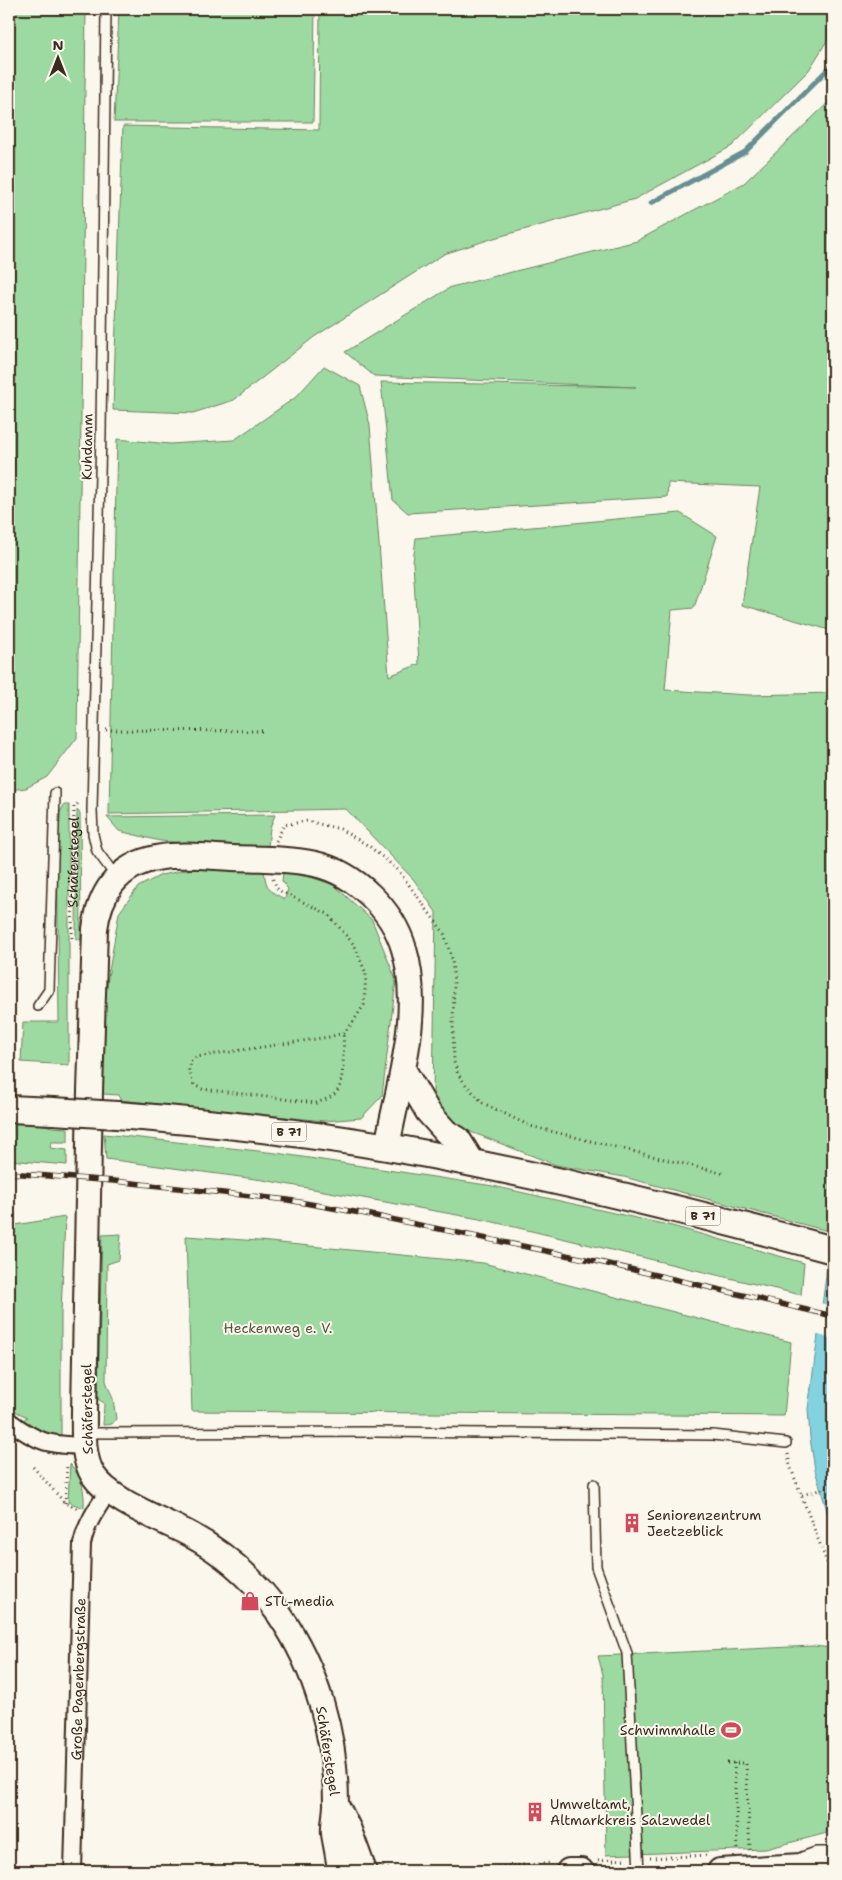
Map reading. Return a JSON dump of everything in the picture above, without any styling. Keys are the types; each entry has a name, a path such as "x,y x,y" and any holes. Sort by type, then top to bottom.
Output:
{"main road":[{"path":"117,878 137,863 164,856 274,860 316,864 333,871 360,887 374,900 387,916 403,947 410,983 408,1036 387,1147"},
{"name":"Schäferstegel","path":"117,878 105,896 97,914 92,995 84,1440 86,1458 92,1474 108,1492 189,1534 215,1550 252,1581 279,1614 304,1656 319,1693 328,1728 336,1804 334,1832 340,1871"},
{"path":"403,1068 428,1112 437,1124 458,1139 472,1163"},
{"name":"B 71","path":"9,1109 117,1115 287,1132 387,1147 622,1195 833,1250"},
{"name":"Schäferstegel","path":"336,1804 349,1830 364,1871"},
{"path":"720,1871 748,1863 833,1864"},
{"path":"569,1871 581,1871"}],"street":[{"path":"9,1422 48,1444 84,1440"},
{"name":"Große Pagenbergstraße","path":"73,1871 82,1544 92,1516 108,1492"}],"lane":[{"name":"Kuhdamm","path":"106,9 101,433 92,823 97,851 117,878"},
{"path":"38,1006 49,990 55,793"},
{"path":"84,1440 377,1432 713,1435 786,1444"},
{"path":"594,1484 596,1567 627,1653 639,1871"},
{"path":"748,1863 816,1852 833,1852"}],"path":[{"path":"111,730 265,731"},
{"name":"Schäferstegel","path":"72,940 74,807 92,793"},
{"path":"343,1033 344,1051 339,1088 328,1099 316,1103 202,1089 194,1085 189,1070 190,1061 196,1057 343,1033 351,1025 364,1005 366,974 354,946 328,914 278,890 272,880 277,838 284,825 307,821 340,829 370,846 398,870 444,933 452,959 454,983 454,1062 462,1079 483,1104 530,1126 725,1174"},
{"path":"786,1444 790,1466 833,1578"},
{"name":"Schäferstegel","path":"65,1503 67,1462"},
{"path":"32,1467 65,1503 82,1511"},
{"path":"802,1495 833,1486"},
{"path":"727,1763 746,1763 748,1863"},
{"path":"734,1763 748,1863"},
{"path":"407,1866 408,1871"}],"green space":[{"path":"9,9 86,9 77,738 47,777 26,788 9,790"},
{"path":"119,9 315,9 313,122 114,122"},
{"path":"320,9 832,9 833,31 809,70 732,146 635,199 494,238 444,254 314,337 234,400 193,413 113,410 123,126 319,130"},
{"path":"833,98 833,631 742,605 760,487 668,483 667,497 408,513 393,500 381,382 636,387 374,376 345,352 451,287 637,241 744,183"},
{"path":"324,366 360,386 370,425 389,676 419,664 413,562 416,538 680,513 717,536 694,608 672,610 665,690 749,695 833,693 833,1184 828,1231 624,1177 556,1165 471,1132 441,1113 433,1094 436,912 414,880 346,809 109,814 117,439 170,444 234,440 296,397"},
{"path":"64,805 69,805 69,1065 21,1062 23,1022 59,1022 57,818"},
{"path":"77,810 80,813 81,940 76,939"},
{"path":"275,815 270,828 268,846 234,847 160,841 119,831 107,817"},
{"path":"201,867 264,870 267,885 271,891 285,899 288,889 282,881 283,872 310,877 334,885 372,920 396,980 382,1096 361,1118 324,1121 120,1100 119,1095 102,1094 104,1011 119,913 138,887 161,875"},
{"path":"9,1122 68,1128 68,1142 51,1142 50,1148 67,1150 67,1165 9,1160"},
{"path":"104,1134 276,1153 493,1186 672,1226 804,1263 801,1295 485,1220 263,1180 106,1159"},
{"path":"65,1217 61,1313 61,1435 56,1435 22,1421 27,1417 9,1408 9,1226"},
{"path":"121,1234 119,1260 107,1264 106,1381 113,1399 116,1419 112,1424 103,1425 104,1403 95,1397 94,1390 98,1390 102,1235"},
{"name":"Heckenweg e. V.","path":"186,1236 259,1241 483,1263 791,1342 784,1416 192,1411"},
{"path":"70,1464 82,1484 84,1508 68,1502"},
{"path":"813,1646 833,1648 833,1829 826,1830 827,1833 766,1849 606,1855 603,1675 598,1656"}],"water":[{"path":"833,1184 833,1531 815,1470 808,1409 826,1276"}],"pier":[{"path":"819,1303 833,1306 833,1339 815,1334"}],"waterway":[{"path":"651,203 745,152 833,64"}],"railway":[{"path":"9,1173 114,1181 288,1200 595,1261 833,1316"}],"place":[{"name":"Seniorenzentrum Jeetzeblick","path":"632,1523"},
{"name":"STL-media","path":"250,1601"},
{"name":"Schwimmhalle","path":"731,1730"},
{"name":"Umweltamt, Altmarkkreis Salzwedel","path":"535,1812"}]}
